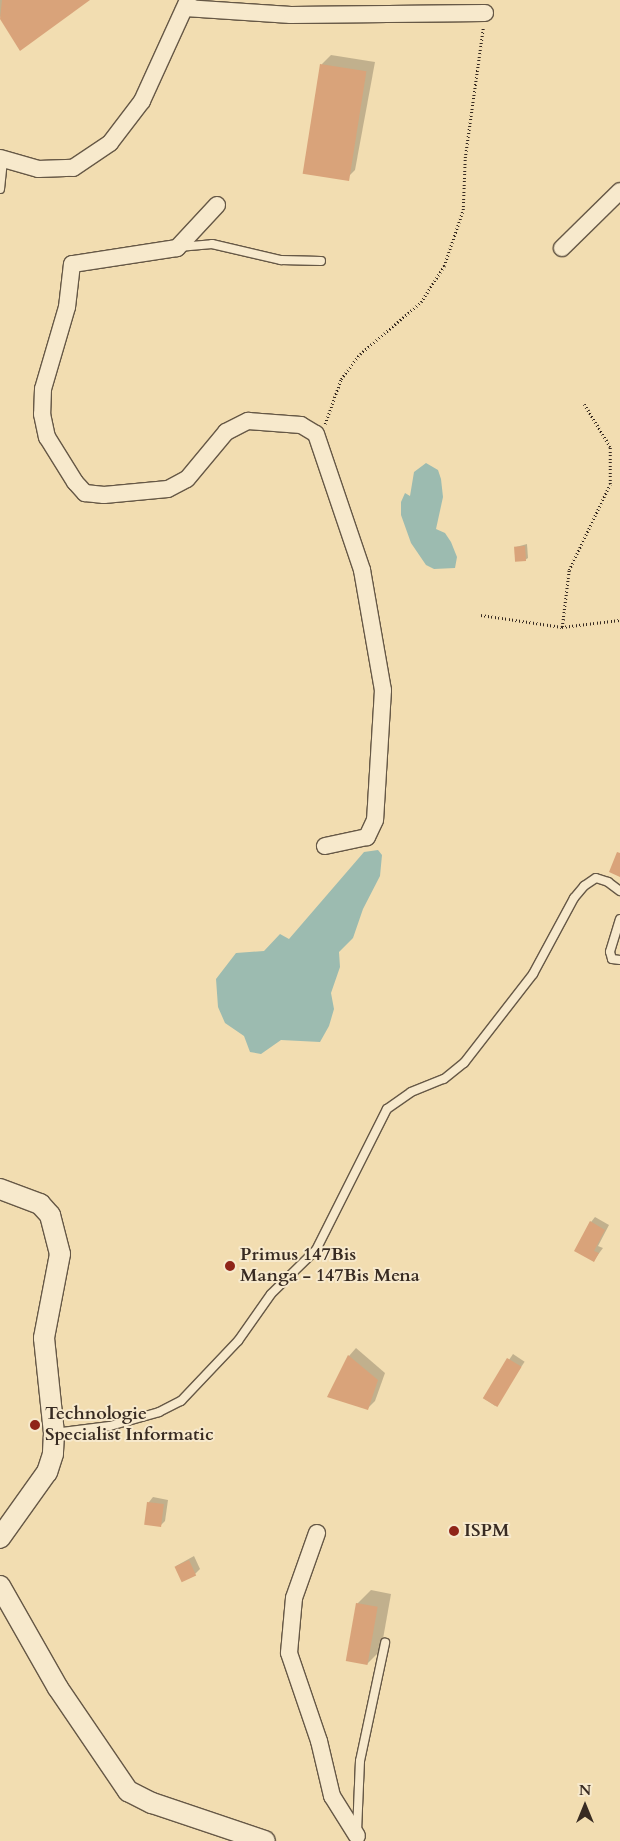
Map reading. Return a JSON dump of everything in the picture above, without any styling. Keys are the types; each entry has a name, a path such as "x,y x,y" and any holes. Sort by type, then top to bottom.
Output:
{"street":[{"path":"2,160 38,169 73,168 110,143 142,101 187,4 291,15 485,13"},
{"path":"562,248 620,191"},
{"path":"217,205 178,248 72,264 67,307 43,389 42,414 47,437 75,482 84,493 104,495 168,489 187,479 226,432 248,421 301,425 316,434 362,570 382,690 375,820 367,837 325,846"},
{"path":"0,1189 40,1204 50,1215 60,1254 44,1338 54,1433 53,1454 47,1472 0,1538"},
{"path":"317,1533 294,1598 289,1653 317,1733 332,1796 358,1839"},
{"path":"0,1586 58,1688 128,1791 152,1803 265,1841"}],"lane":[{"path":"0,190 2,160"},
{"path":"178,248 212,244 281,260 321,262"},
{"path":"54,1433 110,1426 159,1412 181,1401 238,1341 271,1294 316,1250 388,1109 411,1092 444,1080 464,1063 533,974 574,898 584,886 596,878 608,882 620,891"},
{"path":"620,918 610,952 612,959 620,960"},
{"path":"358,1839 360,1761 385,1643"}],"path":[{"path":"316,434 329,420 341,379 360,354 421,302 444,266 462,210 465,158 485,13"},
{"path":"562,627 569,570 610,484 610,447 584,404"},
{"path":"481,615 562,627 620,620"}],"water":[{"path":"426,463 438,470 441,479 443,497 436,529 445,533 451,542 457,557 455,568 434,569 426,565 411,543 401,515 401,502 405,493 410,496 414,472"},
{"path":"378,850 382,855 380,876 363,909 353,938 339,952 340,967 331,993 334,1009 329,1026 320,1042 281,1040 261,1054 250,1052 244,1036 225,1023 218,1007 216,979 236,953 264,951 280,934 289,939 364,852"}],"building":[{"path":"2,0 90,0 20,51 0,19"},
{"path":"320,64 366,71 349,181 303,174"},
{"path":"525,546 526,561 515,562 514,547"},
{"path":"617,852 620,853 620,877 609,872"},
{"path":"590,1221 605,1230 594,1251 599,1253 594,1262 574,1251"},
{"path":"348,1355 378,1380 368,1410 327,1397"},
{"path":"507,1358 522,1367 497,1407 483,1398"},
{"path":"147,1502 164,1504 161,1527 144,1525"},
{"path":"189,1560 196,1575 182,1582 174,1567"},
{"path":"356,1603 378,1607 367,1665 346,1661"}],"place":[{"name":"Primus 147Bis Manga - 147Bis Mena","path":"230,1266"},
{"name":"Technologie Specialist Informatic","path":"35,1425"},
{"name":"ISPM","path":"454,1531"}]}
